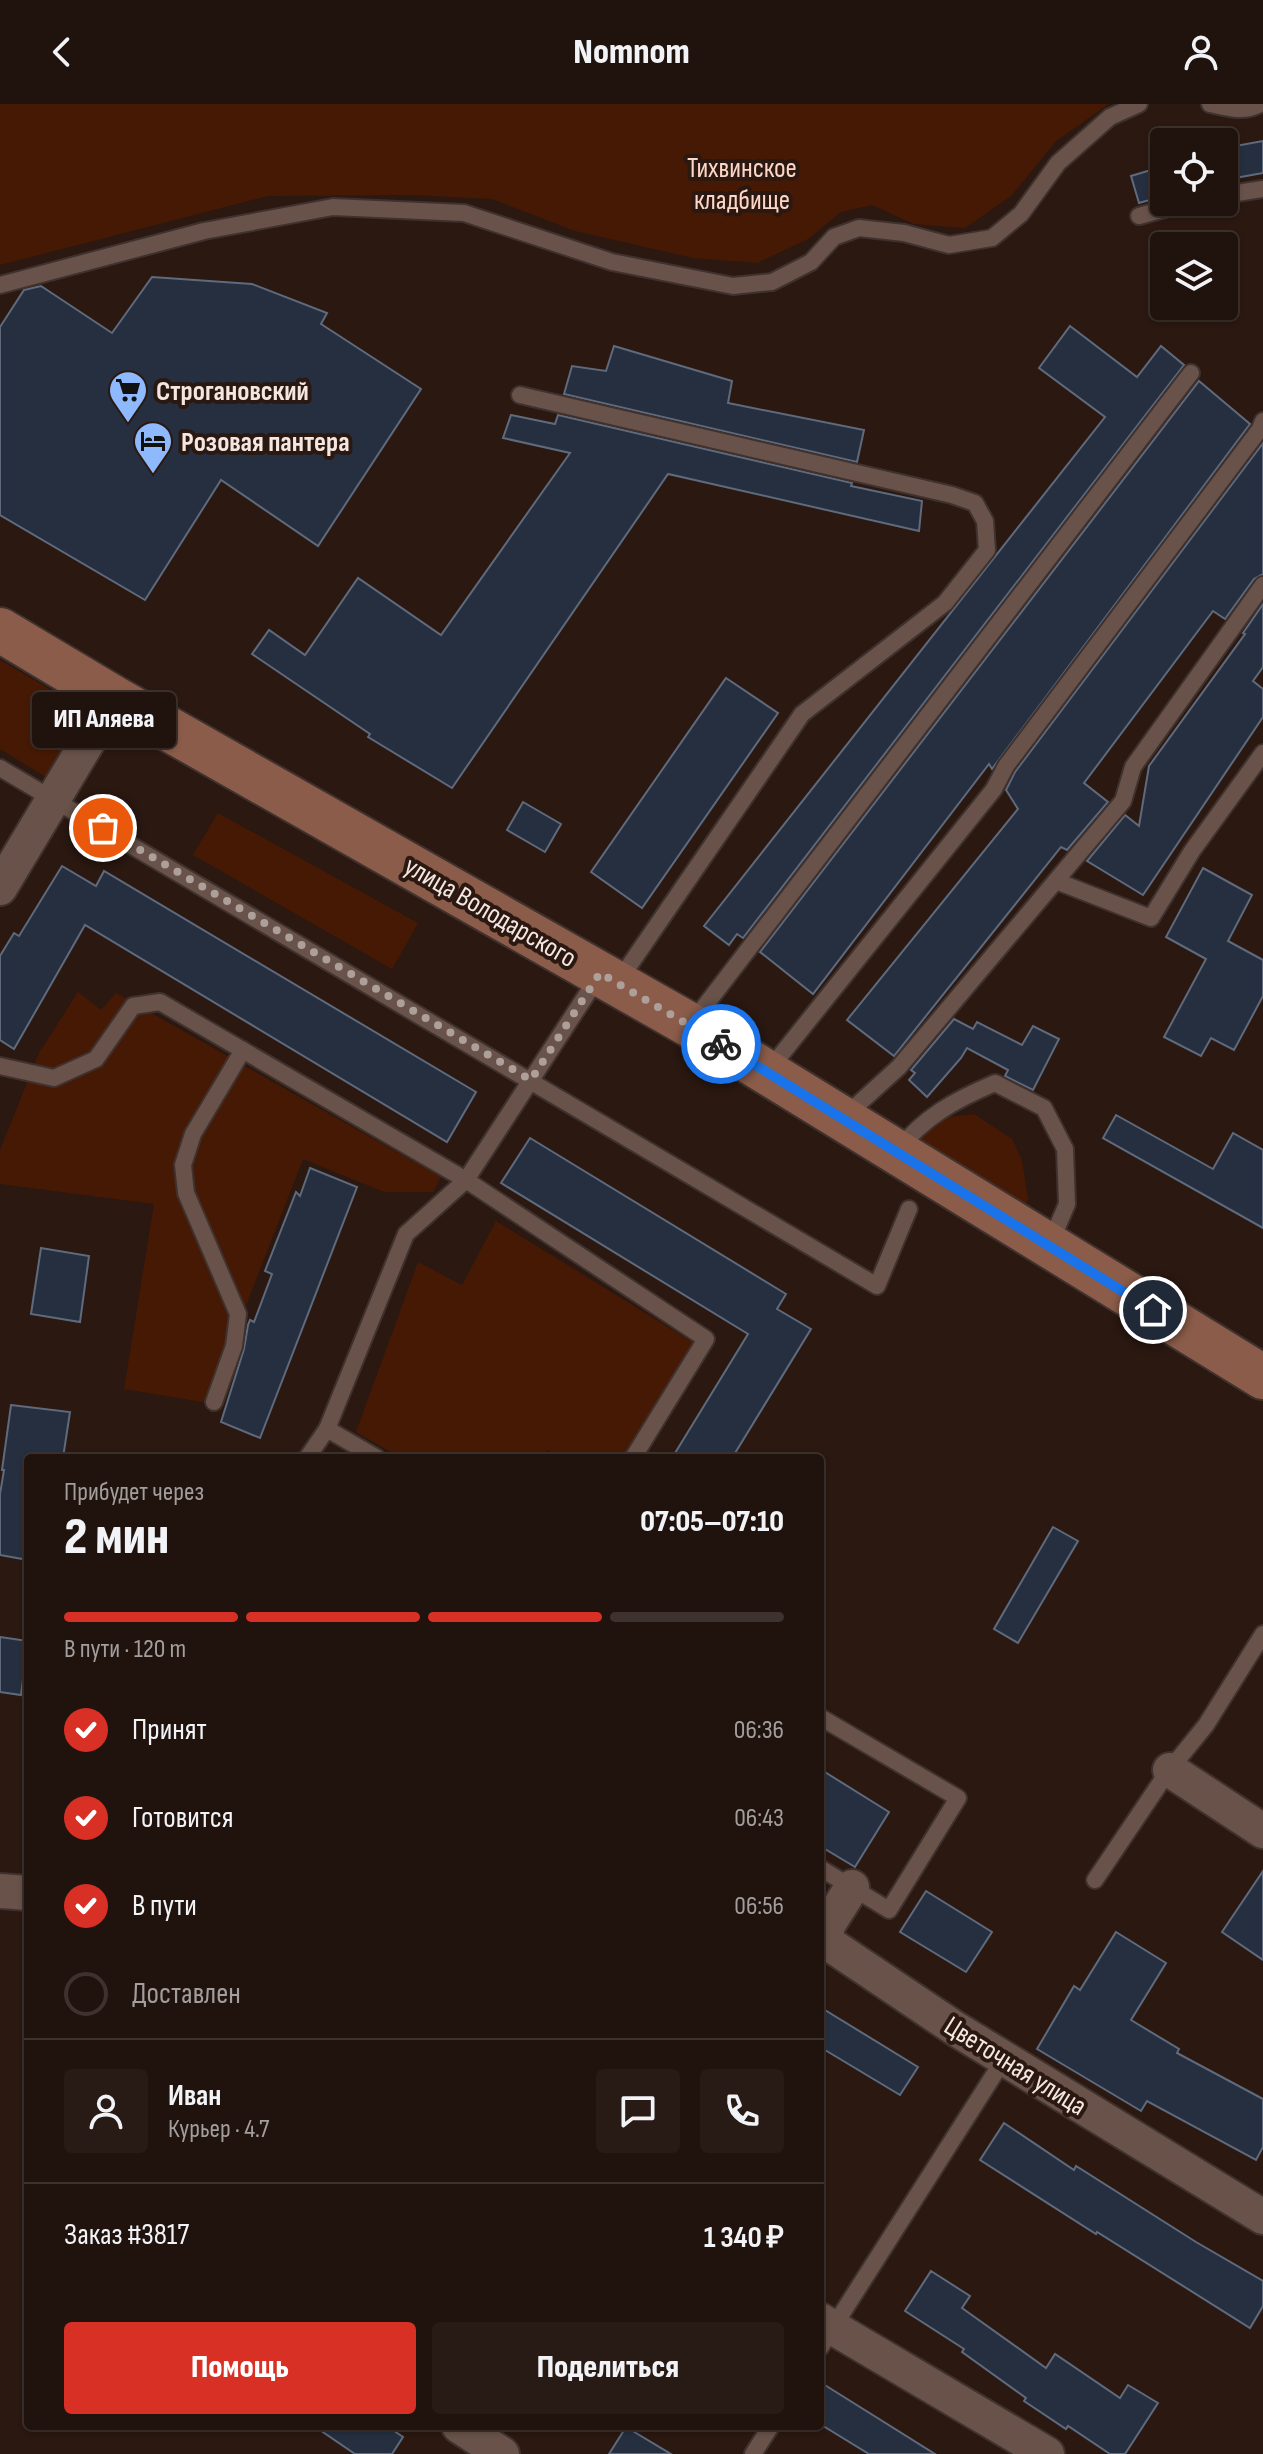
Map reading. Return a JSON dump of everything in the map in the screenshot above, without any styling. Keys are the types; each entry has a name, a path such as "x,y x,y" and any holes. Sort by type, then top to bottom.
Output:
{"main road":[{"name":"улица Володарского","path":"0,630 690,1025 1049,1246 1261,1372"}],"street":[{"path":"0,888 114,698"},
{"path":"1170,1770 1263,1831"},
{"name":"Цветочная улица","path":"852,1887 828,1925 825,1941 1004,2059 1263,2217"},
{"path":"0,1891 24,1893"},
{"path":"824,2332 1047,2454"},
{"path":"465,2430 502,2454"}],"lane":[{"path":"0,285 204,231 333,207 464,213 612,262 733,286 772,282 811,262 834,237 859,228 904,233 949,245 992,238 1021,214 1058,163 1110,117 1139,104"},
{"path":"1210,104 1237,110 1260,104"},
{"path":"1238,193 1263,189"},
{"path":"1139,216 1150,213"},
{"path":"690,1025 1191,373"},
{"path":"310,1454 327,1429 406,1234 466,1180 531,1080 802,714 945,603 987,550 985,521 975,503 952,495 520,395"},
{"path":"767,1072 994,789 1006,766 1263,421"},
{"path":"842,1118 899,1067 1123,801 1133,767 1263,585"},
{"path":"1056,881 1151,918 1192,851 1263,753"},
{"path":"0,768 877,1286 909,1209"},
{"path":"0,1066 54,1078 96,1059 133,1006 160,1002 466,1180 706,1339 635,1454"},
{"path":"214,1402 234,1346 238,1314 186,1193 183,1165 193,1134 243,1050"},
{"path":"897,1152 911,1134 954,1101 995,1083 1044,1108 1065,1149 1067,1204 1049,1246"},
{"path":"327,1429 370,1454"},
{"path":"1095,1880 1170,1770 1206,1725 1263,1634"},
{"path":"824,1719 958,1798 889,1910 824,1870"},
{"path":"824,2332 1004,2059"},
{"path":"753,2454 768,2430"}],"green space":[{"name":"Тихвинское кладбище","path":"0,104 1109,104 1056,141 1011,196 965,228 914,224 872,205 841,212 808,239 757,263 693,258 575,231 492,199 414,195 268,196 0,265"},
{"path":"0,660 92,714 54,782 0,749"},
{"path":"218,813 418,923 392,969 193,855"},
{"path":"78,992 101,1010 116,993 441,1177 433,1192 384,1192 303,1159 208,1403 124,1389 154,1204 0,1184 0,1150 39,1053"},
{"path":"974,1114 1012,1139 1022,1160 1028,1199 1021,1212 913,1148 922,1134 947,1117"},
{"path":"496,1221 694,1343 626,1454 554,1454 548,1450 546,1454 394,1454 356,1432 418,1262 462,1285"}],"building":[{"path":"1263,141 1263,173 1238,177 1238,145"},
{"path":"1150,170 1150,200 1139,203 1131,176"},
{"name":"Строгановский","path":"152,277 252,284 327,313 321,324 421,389 318,546 221,480 145,600 0,515 0,327 24,290 41,286 112,333"},
{"path":"1070,326 1137,377 1161,346 1184,365 743,938 737,934 729,945 704,926 1105,417 1039,368"},
{"path":"614,346 732,381 728,403 864,430 857,462 564,394 572,366 606,371"},
{"path":"1199,381 1250,424 992,769 989,764 813,994 760,952"},
{"path":"511,415 555,424 558,415 922,501 919,531 668,474 452,788 368,737 370,734 252,654 269,630 305,655 358,578 441,635 570,453 503,438"},
{"path":"1263,443 1263,574 1254,579 1225,619 1213,611 1084,783 1108,802 1067,850 1061,847 894,1056 847,1020 1018,809 1006,790 1015,772"},
{"path":"1263,604 1263,667 1253,681 1263,689 1263,717 1143,895 1087,861 1125,815 1139,826 1149,766 1245,634"},
{"path":"726,678 778,713 642,908 591,872"},
{"path":"523,802 561,824 545,852 507,830"},
{"path":"62,866 96,886 104,871 476,1092 447,1142 85,925 14,1049 0,1040 0,956 14,933 19,936"},
{"path":"1203,868 1252,895 1228,941 1263,960 1263,996 1234,1050 1211,1038 1201,1056 1164,1037 1206,959 1166,937"},
{"path":"954,1019 973,1029 977,1022 1022,1045 1033,1026 1059,1039 1033,1090 1005,1076 1008,1070 967,1048 927,1097 909,1080 915,1073 911,1070"},
{"path":"1116,1115 1213,1169 1233,1133 1263,1150 1263,1228 1103,1138"},
{"path":"530,1138 786,1294 777,1309 811,1329 734,1454 674,1454 748,1334 501,1183"},
{"path":"310,1168 357,1187 260,1438 221,1422 244,1349 248,1325 250,1320 254,1322 272,1274 265,1271 296,1192 300,1196"},
{"path":"41,1248 89,1256 80,1322 31,1314"},
{"path":"11,1405 70,1412 64,1454 24,1454 24,1559 0,1555 2,1470"},
{"path":"1053,1527 1078,1541 1018,1643 994,1629"},
{"path":"0,1637 24,1640 21,1695 0,1692"},
{"path":"824,1771 889,1812 855,1867 824,1848"},
{"path":"1263,1871 1263,1960 1222,1932"},
{"path":"926,1891 992,1932 966,1972 900,1932"},
{"path":"1116,1932 1166,1963 1131,2020 1179,2049 1177,2053 1263,2099 1263,2147 1256,2160 1147,2101 1141,2111 1037,2049 1074,1986 1080,1990"},
{"path":"824,2009 918,2067 900,2095 824,2049"},
{"path":"1004,2123 1074,2170 1076,2166 1263,2281 1263,2306 1250,2328 980,2160"},
{"path":"931,2271 970,2296 962,2308 1046,2368 1055,2354 1120,2398 1128,2385 1158,2403 1125,2454 1110,2454 1068,2426 1066,2429 1024,2401 1026,2398 962,2352 964,2349 905,2311"},
{"path":"824,2385 935,2454 869,2454 824,2426"},
{"path":"320,2430 393,2430 403,2437 392,2454 355,2454"},
{"path":"624,2430 631,2430 671,2454 609,2454"}],"way so far":[{"path":"103,828 531,1080 600,973 721,1044"}],"place":[{"name":"Строгановский","path":"128,424"},
{"name":"Розовая пантера","path":"153,475"},
{"name":"ИП Аляева","path":"103,828"}],"route":[{"path":"721,1044 1153,1310"}]}
